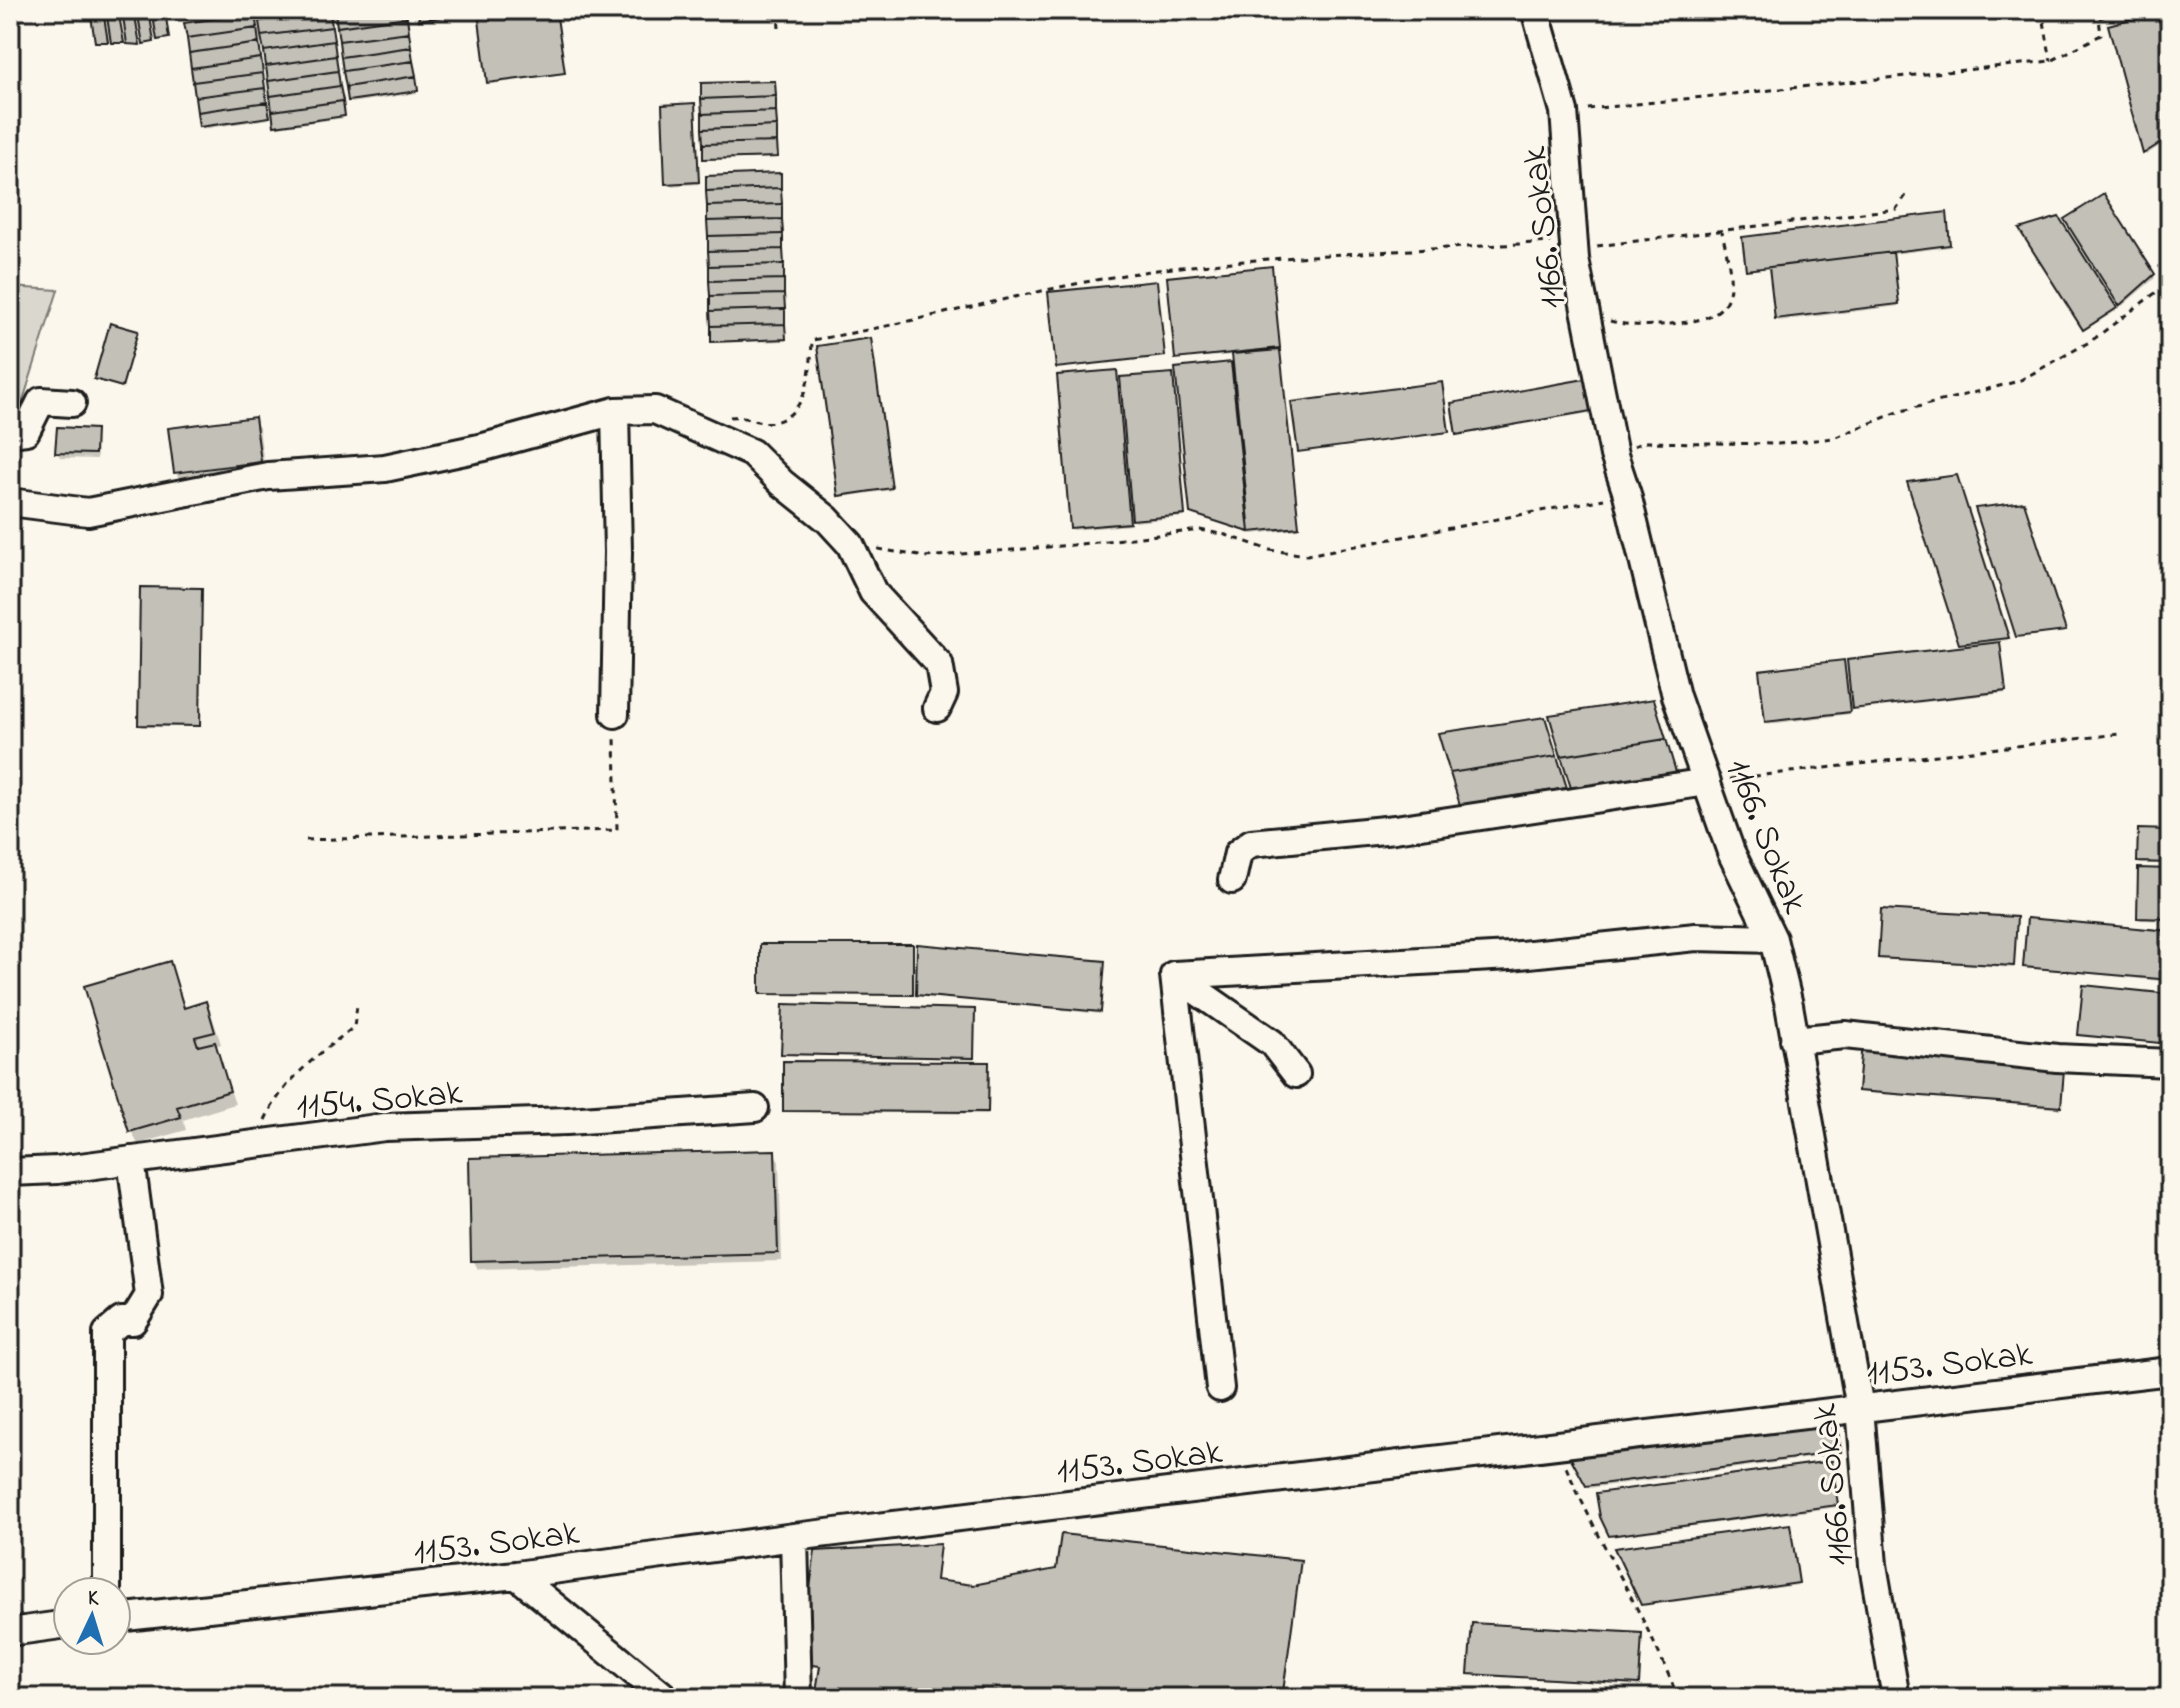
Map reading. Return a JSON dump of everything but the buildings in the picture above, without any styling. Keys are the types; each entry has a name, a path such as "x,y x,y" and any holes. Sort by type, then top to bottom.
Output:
{"street":[{"name":"1166. Sokak","path":"1535,10 1564,111 1574,240 1614,455 1627,494 1676,696 1731,852 1773,939 1860,1408 1873,1565 1896,1698"},
{"path":"10,433 26,431 41,401 72,403"},
{"path":"12,497 88,512 268,476 385,468 484,447 615,411 655,410 752,453 850,544 873,592 939,664 944,693 937,708"},
{"path":"615,411 618,552 615,714"},
{"path":"1232,880 1238,853 1251,843 1395,829 1707,782"},
{"path":"1174,975 1510,956 1696,937 1773,939"},
{"path":"1174,975 1272,1043 1296,1074"},
{"path":"1174,975 1220,1388"},
{"path":"1794,1040 1845,1035 2057,1058 2170,1063"},
{"name":"1154. Sokak","path":"10,1172 131,1160 385,1127 567,1121 755,1108"},
{"path":"107,1576 107,1333 121,1321 133,1321 149,1295 131,1160"},
{"name":"1153. Sokak","path":"132,1616 516,1575 794,1537 2170,1371"},
{"path":"794,1537 798,1698"},
{"path":"516,1575 666,1698"},
{"path":"10,1632 52,1626"}],"path":[{"path":"778,10 779,29"},
{"path":"2042,10 2051,61"},
{"path":"1564,111 2051,61 2101,35 2098,10"},
{"path":"2099,18 2127,10"},
{"path":"698,427 734,416 774,422 791,411 804,395 811,370 812,340 885,329 1034,291 1181,267 1574,240 1594,246 1722,232 1896,209 1907,194"},
{"path":"1587,316 1626,325 1707,321 1720,313 1729,291 1729,263 1722,232"},
{"path":"1614,455 1643,442 1778,444 1834,438 1898,412 2019,381 2091,341 2170,282"},
{"path":"850,544 925,557 1072,545 1200,530 1270,550 1307,555 1627,494"},
{"path":"306,840 617,830 615,714"},
{"path":"1707,782 2119,734"},
{"path":"253,1145 275,1099 307,1063 354,1027 357,1006"},
{"path":"1556,1445 1622,1585 1655,1641 1678,1698"}],"shaded area":[{"path":"10,287 58,290 18,416 10,417"}]}
